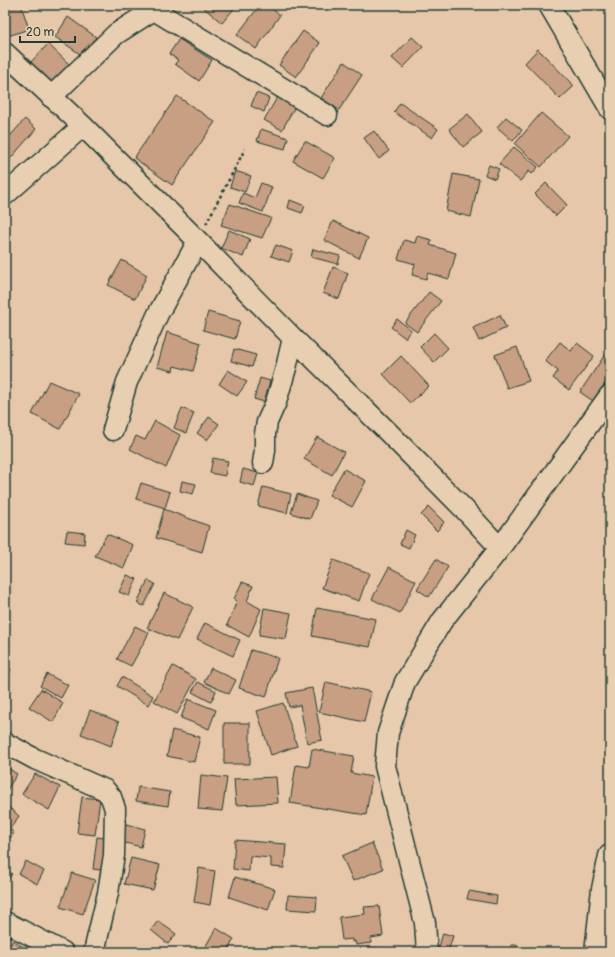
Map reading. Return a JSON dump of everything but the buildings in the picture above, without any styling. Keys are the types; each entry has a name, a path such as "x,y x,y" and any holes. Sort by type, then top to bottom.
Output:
{"main road":[{"path":"596,952 603,889 610,856"}],"street":[{"path":"549,5 610,109"},
{"path":"51,97 116,34 155,7 327,115"},
{"path":"5,53 82,126 198,241 293,338 398,441 500,548"},
{"path":"5,195 82,126"},
{"path":"113,430 127,382 133,368 158,314 198,241"},
{"path":"263,463 267,422 276,402 293,338"},
{"path":"428,952 425,923 385,766 388,733 405,682 442,621 500,548 610,395"},
{"path":"5,743 35,759 105,790 111,797 115,809 114,855 108,893 94,952"},
{"path":"5,922 62,952"}],"path":[{"path":"198,241 245,150"}]}
